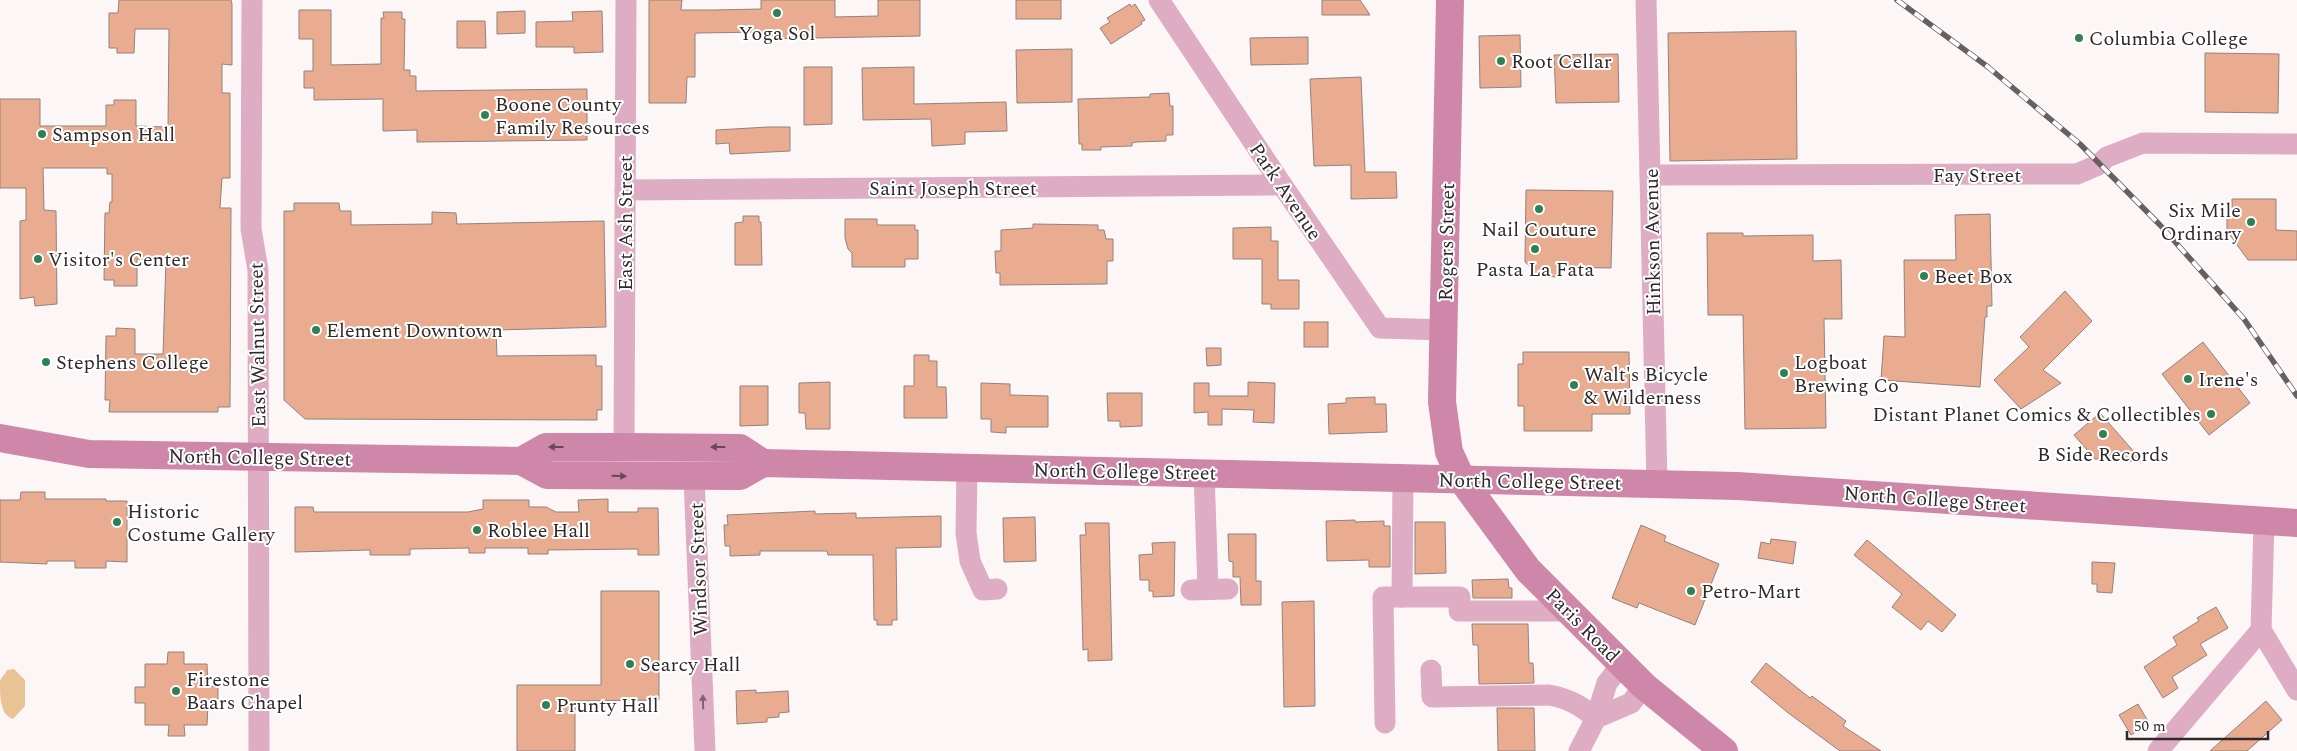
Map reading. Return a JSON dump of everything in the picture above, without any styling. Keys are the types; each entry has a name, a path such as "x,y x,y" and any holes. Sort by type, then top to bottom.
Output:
{"main road":[{"name":"Rogers Street","path":"1450,0 1443,411 1450,452 1462,480"},
{"name":"North College Street","path":"0,438 90,454 521,461 547,475 740,476 763,463 1657,484 1756,487 2297,523"},
{"name":"North College Street","path":"521,461 546,447 624,447 740,448 763,463"},
{"name":"Paris Road","path":"1462,480 1528,570 1568,612 1644,686 1724,751"}],"street":[{"name":"East Walnut Street","path":"252,0 251,229 258,270 259,751"},
{"name":"East Ash Street","path":"624,447 626,0"},
{"name":"Park Avenue","path":"1159,0 1282,186 1380,328 1444,330"},
{"name":"Hinkson Avenue","path":"1646,0 1657,484"},
{"name":"Fay Street","path":"1650,175 2077,174 2098,165 2107,157 2143,142 2297,144"},
{"name":"Saint Joseph Street","path":"625,190 1282,186"},
{"path":"967,468 966,533 970,562 983,590 997,589"},
{"path":"1204,472 1209,589"},
{"name":"Windsor Street","path":"694,477 705,751"},
{"path":"1402,597 1403,478"},
{"path":"2264,522 2261,630 2297,690"},
{"path":"1385,723 1383,597 1460,597 1460,611 1568,612"},
{"path":"2158,751 2261,630"},
{"path":"1580,751 1596,718 1607,684 1622,664"},
{"path":"1431,670 1432,697 1549,696 1564,698 1578,704 1596,718"},
{"path":"1596,718 1631,703 1644,686"}],"shaded area":[{"path":"14,669 25,680 25,706 13,719 5,714 3,709 0,682 7,670"}],"building":[{"path":"119,0 231,0 232,4 232,65 222,64 222,93 230,93 230,178 222,178 220,208 231,208 230,407 218,407 218,412 109,412 110,400 105,400 106,336 116,336 116,328 135,329 135,354 163,354 166,259 137,259 137,286 114,286 114,280 104,280 105,213 109,213 110,202 112,202 112,174 107,174 107,168 43,168 44,210 56,211 57,304 35,306 34,297 20,299 20,221 26,220 26,188 0,188 0,99 40,99 40,126 106,126 106,105 114,105 114,100 136,100 136,126 168,127 169,29 135,29 134,53 117,53 117,48 109,48 109,13 118,13"},
{"path":"649,0 682,0 681,10 714,10 761,9 761,0 835,0 835,17 878,16 878,0 920,0 920,36 761,39 761,32 697,33 695,34 695,77 687,77 686,103 649,103"},
{"path":"1016,0 1061,0 1061,19 1016,19"},
{"path":"1322,0 1360,0 1370,15 1322,15"},
{"path":"1130,4 1131,7 1135,4 1145,20 1141,22 1142,24 1111,44 1100,28 1110,22 1107,18"},
{"name":"Boone County Family Resources","path":"299,10 331,10 331,65 381,64 381,18 384,18 383,12 402,12 402,19 405,19 404,70 410,70 410,76 416,76 416,91 587,89 587,140 417,142 417,130 383,131 383,99 314,100 314,88 304,88 304,71 313,71 313,39 299,39"},
{"path":"525,11 525,33 497,34 497,12"},
{"path":"602,11 603,52 574,53 574,47 536,47 536,22 573,21 572,12"},
{"path":"457,21 485,21 486,48 457,48"},
{"path":"1796,31 1797,159 1670,161 1668,33"},
{"path":"1520,35 1521,87 1480,88 1479,36"},
{"path":"1308,37 1308,64 1251,65 1250,38"},
{"path":"1072,49 1072,102 1017,103 1016,50"},
{"path":"2205,53 2279,54 2278,113 2205,112"},
{"path":"1618,54 1619,102 1556,103 1554,55"},
{"path":"804,67 832,67 832,124 804,125"},
{"path":"914,67 914,104 1006,102 1007,131 965,132 965,144 932,146 931,119 863,120 862,68"},
{"path":"1361,77 1365,172 1396,172 1397,198 1351,199 1351,165 1314,166 1310,79"},
{"path":"1169,93 1170,106 1173,106 1173,135 1166,135 1166,141 1136,142 1132,143 1132,146 1101,147 1101,150 1082,150 1082,144 1079,144 1078,99 1150,97 1150,94"},
{"path":"790,127 790,151 730,154 729,143 716,144 716,130"},
{"path":"1526,190 1613,191 1611,268 1560,267 1560,277 1531,276 1531,267 1525,262"},
{"name":"Six Mile Ordinary","path":"2232,199 2276,199 2276,230 2297,231 2297,260 2248,260 2227,231 2227,213 2232,214"},
{"path":"294,203 339,203 340,211 351,211 351,225 432,224 432,212 456,213 457,224 604,221 606,327 496,330 497,356 596,355 596,366 602,366 602,410 597,410 597,420 305,419 284,400 284,211 294,211"},
{"path":"1990,214 1992,306 1987,306 1987,317 1985,317 1980,387 1881,380 1884,336 1905,337 1904,260 1956,260 1955,215"},
{"path":"743,216 759,216 759,222 761,222 762,265 735,265 735,223 743,222"},
{"path":"845,219 877,219 877,225 915,225 915,230 918,230 918,259 905,259 905,267 852,267 852,253 848,249 845,238"},
{"path":"1033,224 1098,225 1098,230 1104,230 1106,239 1113,239 1113,261 1107,261 1107,284 1000,285 1000,273 996,273 995,251 1001,251 1001,230 1033,228"},
{"path":"1271,227 1271,241 1278,241 1278,280 1299,280 1299,309 1271,309 1271,304 1262,304 1262,259 1233,259 1233,228"},
{"name":"Logboat Brewing Co","path":"1707,233 1743,233 1743,236 1813,235 1813,261 1841,260 1842,319 1824,319 1826,428 1745,429 1743,315 1708,315"},
{"path":"2065,291 2092,321 2043,370 2061,383 2021,409 1994,380 2029,347 2020,337"},
{"path":"1304,322 1328,322 1328,347 1304,347"},
{"path":"2203,342 2250,403 2209,435 2162,374"},
{"path":"1206,348 1221,348 1221,365 1207,366"},
{"name":"Walt's Bicycle & Wilderness","path":"1523,352 1629,352 1630,414 1592,414 1592,431 1524,431 1524,406 1518,406 1518,364 1523,364"},
{"path":"914,355 929,355 929,361 937,361 937,387 946,387 947,418 904,418 904,386 914,386"},
{"path":"830,382 830,429 806,429 805,413 799,413 799,383"},
{"path":"1248,382 1275,383 1274,423 1253,422 1254,410 1222,409 1222,425 1208,425 1208,412 1194,413 1194,383 1209,383 1209,396 1248,396"},
{"path":"981,383 1010,384 1010,395 1048,396 1048,427 1006,427 1006,433 991,432 991,419 981,419"},
{"path":"740,386 768,386 768,425 740,426"},
{"path":"1107,393 1142,393 1142,426 1120,427 1120,421 1108,421"},
{"path":"1375,397 1375,404 1386,404 1387,432 1329,434 1328,404 1346,403 1346,398"},
{"path":"2100,413 2143,462 2095,459 2074,435"},
{"path":"21,492 45,492 45,499 127,501 127,562 106,561 106,568 75,568 75,561 47,561 47,564 0,562 0,500 20,500"},
{"name":"Roblee Hall","path":"608,499 608,512 638,512 638,508 658,508 659,555 638,555 638,549 548,550 548,554 528,554 528,548 485,548 485,553 469,553 469,548 410,549 410,555 370,555 370,550 295,552 295,507 313,507 314,512 468,512 483,509 483,500 529,500 529,507 546,507 556,512 579,512 578,500"},
{"path":"815,511 815,514 856,513 856,518 941,516 941,547 896,548 897,620 892,620 892,625 877,625 877,620 874,620 873,555 828,555 827,551 760,551 760,555 730,556 730,546 725,546 724,525 728,525 727,515"},
{"path":"1035,517 1036,561 1004,562 1003,518"},
{"path":"1355,520 1355,522 1384,521 1384,526 1390,526 1390,567 1369,567 1369,560 1327,561 1326,521"},
{"path":"1415,522 1445,522 1446,573 1415,574"},
{"path":"1085,523 1109,523 1112,660 1088,661 1088,649 1083,650 1080,535 1086,535"},
{"path":"1641,525 1666,536 1664,541 1719,564 1695,625 1639,603 1637,608 1612,598"},
{"path":"1228,534 1256,534 1256,581 1261,581 1261,605 1241,605 1240,577 1233,577 1233,562 1229,561"},
{"path":"1771,539 1796,542 1793,564 1758,558 1761,542 1770,544"},
{"path":"1867,540 1956,615 1942,632 1928,621 1921,630 1892,607 1902,594 1854,555"},
{"path":"1175,542 1174,596 1153,597 1153,591 1149,591 1149,580 1140,580 1139,555 1153,554 1152,543"},
{"path":"2092,562 2115,563 2112,593 2097,592 2097,584 2092,584"},
{"path":"1508,579 1509,588 1512,588 1512,598 1473,598 1472,580"},
{"path":"601,591 659,591 659,700 575,701 575,751 517,751 517,685 601,685"},
{"path":"1314,601 1315,706 1284,707 1282,602"},
{"path":"2216,607 2228,628 2200,644 2207,655 2172,677 2178,688 2163,698 2144,667 2177,645 2173,637 2199,621 2197,618"},
{"path":"1472,624 1528,624 1529,663 1533,663 1534,683 1479,684 1478,645 1473,645"},
{"name":"Firestone Baars Chapel","path":"168,652 184,652 184,664 207,664 208,686 218,687 218,704 208,704 207,725 184,725 185,736 168,736 169,725 145,725 145,703 135,703 135,687 145,687 145,664 167,664"},
{"path":"1766,663 1810,698 1812,696 1846,721 1843,726 1881,751 1840,751 1787,712 1751,682"},
{"path":"756,690 756,693 788,691 789,712 779,713 779,717 767,718 767,722 737,724 736,691"},
{"path":"2266,701 2282,720 2247,751 2210,751"},
{"path":"2138,704 2149,723 2131,735 2119,715"},
{"path":"1497,708 1534,708 1535,751 1498,751"}],"railway":[{"path":"1897,0 1988,67 2080,144 2160,225 2244,319 2297,396"}],"place":[{"name":"Yoga Sol","path":"777,13"},
{"name":"Columbia College","path":"2079,38"},
{"name":"Root Cellar","path":"1501,61"},
{"name":"Boone County Family Resources","path":"485,115"},
{"name":"Sampson Hall","path":"42,134"},
{"name":"Nail Couture","path":"1539,209"},
{"name":"Six Mile Ordinary","path":"2251,222"},
{"name":"Pasta La Fata","path":"1535,249"},
{"name":"Visitor's Center","path":"38,259"},
{"name":"Beet Box","path":"1924,276"},
{"name":"Element Downtown","path":"316,330"},
{"name":"Stephens College","path":"46,362"},
{"name":"Logboat Brewing Co","path":"1784,373"},
{"name":"Irene's","path":"2188,379"},
{"name":"Walt's Bicycle & Wilderness","path":"1574,385"},
{"name":"Distant Planet Comics & Collectibles","path":"2211,414"},
{"name":"B Side Records","path":"2103,434"},
{"name":"Historic Costume Gallery","path":"117,522"},
{"name":"Roblee Hall","path":"477,530"},
{"name":"Petro-Mart","path":"1691,591"},
{"name":"Searcy Hall","path":"630,664"},
{"name":"Firestone Baars Chapel","path":"176,691"},
{"name":"Prunty Hall","path":"546,705"}]}
